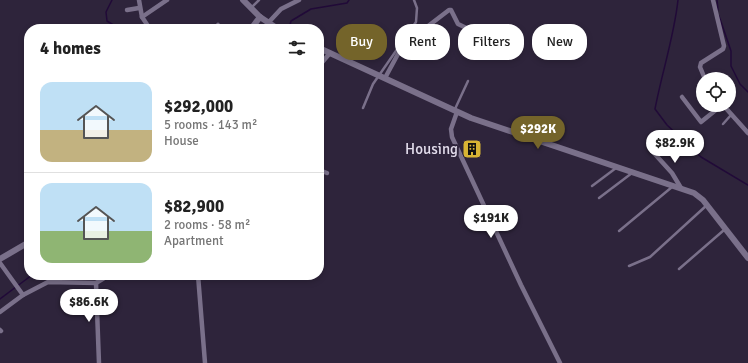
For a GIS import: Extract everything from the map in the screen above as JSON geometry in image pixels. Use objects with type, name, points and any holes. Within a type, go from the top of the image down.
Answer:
[{"type":"street","points":[[139,0],[139,8],[147,24]]},
{"type":"street","points":[[142,17],[167,0]]},
{"type":"street","points":[[243,0],[268,23],[281,9],[299,0]]},
{"type":"street","points":[[702,72],[700,67],[701,63],[723,49],[724,46],[713,0]]},
{"type":"street","points":[[127,10],[139,8]]},
{"type":"street","points":[[382,77],[406,44],[449,10],[451,10],[458,24]]},
{"type":"street","points":[[255,24],[260,17]]},
{"type":"street","points":[[324,50],[455,111],[505,131],[674,185],[698,196],[707,205],[724,230],[748,258]]},
{"type":"street","points":[[324,60],[330,53]]},
{"type":"street","points":[[682,97],[701,122],[714,112]]},
{"type":"street","points":[[455,111],[451,129],[452,137],[521,285],[560,363]]},
{"type":"street","points":[[729,112],[748,133]]},
{"type":"street","points":[[653,152],[672,173],[681,188]]},
{"type":"street","points":[[0,259],[24,245]]},
{"type":"street","points":[[0,263],[22,295]]},
{"type":"street","points":[[0,312],[22,295],[48,282],[96,283],[101,280]]},
{"type":"street","points":[[198,280],[205,363]]},
{"type":"street","points":[[96,283],[99,363]]},
{"type":"lane","points":[[251,8],[259,0]]},
{"type":"lane","points":[[363,108],[368,94],[382,77],[416,22],[417,8],[414,0]]},
{"type":"lane","points":[[455,111],[468,81]]},
{"type":"lane","points":[[723,124],[731,115]]},
{"type":"lane","points":[[592,186],[617,167]]},
{"type":"lane","points":[[599,198],[633,172]]},
{"type":"lane","points":[[619,231],[674,185]]},
{"type":"lane","points":[[630,266],[650,257],[707,205]]},
{"type":"lane","points":[[679,269],[724,230]]},
{"type":"waterway","points":[[112,0],[106,12],[107,21],[112,24]]},
{"type":"waterway","points":[[290,24],[291,21],[311,9],[347,3],[349,0]]},
{"type":"waterway","points":[[678,0],[674,27],[655,109],[667,125],[701,157],[748,185]]},
{"type":"waterway","points":[[717,0],[718,10]]},
{"type":"waterway","points":[[719,16],[731,51],[731,66],[740,84],[748,92]]},
{"type":"waterway","points":[[0,299],[25,280]]},
{"type":"place","name":"Housing","points":[[472,149]]}]
